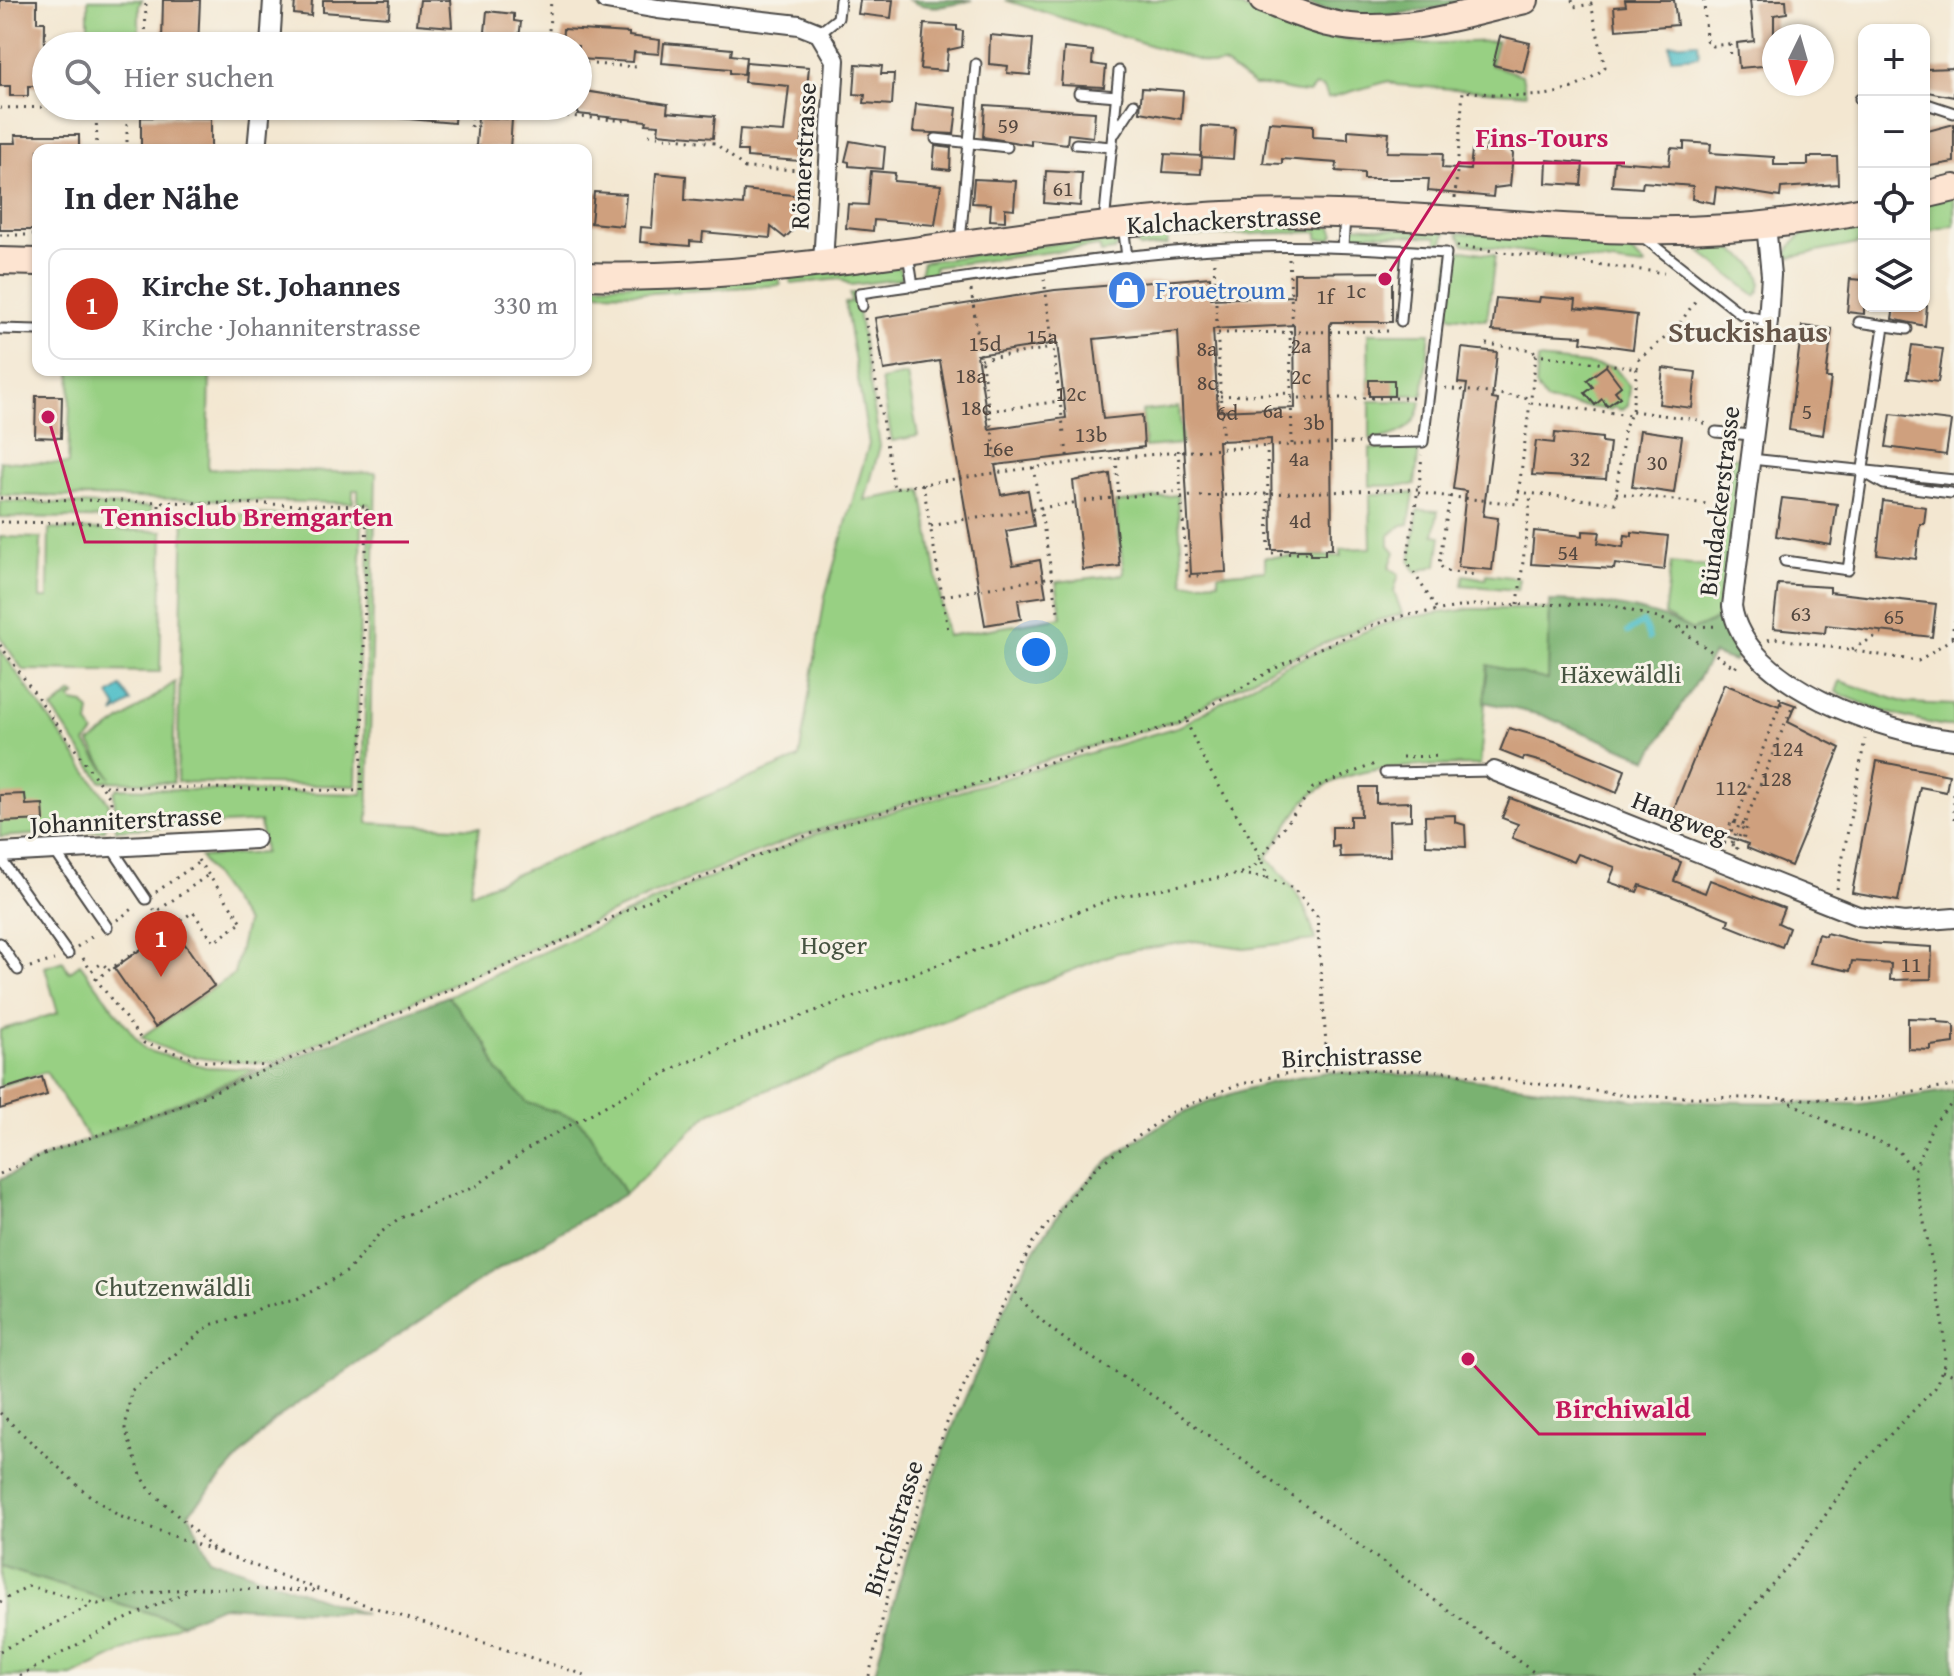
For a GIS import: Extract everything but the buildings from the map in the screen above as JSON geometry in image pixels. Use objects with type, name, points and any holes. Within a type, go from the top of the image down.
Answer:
[{"type":"street","points":[[271,32],[273,0]]},
{"type":"street","points":[[606,0],[799,25],[819,33]]},
{"type":"street","points":[[1263,0],[1329,23],[1365,28],[1409,25],[1525,0]]},
{"type":"street","name":"Römerstrasse","points":[[819,33],[835,60],[823,263]]},
{"type":"street","points":[[258,144],[260,120]]},
{"type":"street","points":[[1930,194],[1954,188]]},
{"type":"street","name":"Kalchackerstrasse","points":[[592,276],[690,276],[823,263],[1207,216],[1345,213],[1449,240],[1766,225],[1858,211]]},
{"type":"street","name":"Bündackerstrasse","points":[[1766,225],[1771,275],[1768,321],[1732,606],[1734,620],[1750,647],[1796,684],[1839,711],[1901,731],[1954,740]]},
{"type":"street","points":[[0,261],[32,262]]},
{"type":"street","name":"Hangweg","points":[[1494,771],[1847,912],[1888,921],[1954,918]]},
{"type":"street","name":"Johanniterstrasse","points":[[0,855],[255,839]]},
{"type":"lane","points":[[819,33],[838,18],[840,0]]},
{"type":"lane","points":[[959,245],[976,64]]},
{"type":"lane","points":[[1119,71],[1112,142],[1114,226],[1127,257]]},
{"type":"lane","points":[[1079,93],[1117,96]]},
{"type":"lane","points":[[1112,142],[1134,104]]},
{"type":"lane","points":[[1930,105],[1954,113]]},
{"type":"lane","points":[[936,139],[1007,147]]},
{"type":"lane","points":[[1076,144],[1112,142]]},
{"type":"lane","points":[[1343,246],[1345,213]]},
{"type":"lane","points":[[1634,230],[1746,317],[1768,321]]},
{"type":"lane","points":[[862,306],[860,293],[1127,257],[1289,247],[1343,246],[1407,251],[1449,240],[1423,442],[1370,443]]},
{"type":"lane","points":[[1401,321],[1407,251]]},
{"type":"lane","points":[[908,252],[913,286]]},
{"type":"lane","points":[[1859,322],[1907,329]]},
{"type":"lane","points":[[1785,561],[1848,570],[1884,326]]},
{"type":"lane","points":[[0,329],[17,333],[32,331]]},
{"type":"lane","points":[[1716,432],[1752,435]]},
{"type":"lane","points":[[1750,458],[1954,480]]},
{"type":"lane","points":[[1862,472],[1884,484],[1951,493]]},
{"type":"lane","name":"Hangweg","points":[[1385,773],[1494,771]]},
{"type":"lane","points":[[111,847],[146,899]]},
{"type":"lane","points":[[54,850],[107,927]]},
{"type":"lane","points":[[0,855],[72,951]]},
{"type":"lane","points":[[0,943],[18,970]]},
{"type":"path","points":[[145,32],[146,0]]},
{"type":"path","points":[[549,32],[551,0]]},
{"type":"path","points":[[1572,0],[1574,7],[1591,4],[1605,67],[1585,85],[1563,92],[1526,97],[1463,91],[1449,240],[1693,276]]},
{"type":"path","points":[[1704,0],[1706,40],[1712,46],[1733,43],[1731,59]]},
{"type":"path","points":[[592,64],[636,67]]},
{"type":"path","points":[[0,108],[32,108]]},
{"type":"path","points":[[592,118],[628,121]]},
{"type":"path","points":[[96,120],[97,144]]},
{"type":"path","points":[[126,120],[127,144]]},
{"type":"path","points":[[471,127],[472,120]]},
{"type":"path","points":[[649,135],[715,143],[745,168],[828,171]]},
{"type":"path","points":[[0,235],[32,235]]},
{"type":"path","points":[[1289,247],[1292,445]]},
{"type":"path","points":[[1213,250],[1223,447]]},
{"type":"path","points":[[1043,268],[1064,433]]},
{"type":"path","points":[[969,278],[998,471]]},
{"type":"path","points":[[1518,492],[1615,503],[1624,430],[1632,413],[1639,359],[1676,329],[1705,286]]},
{"type":"path","points":[[862,306],[894,489],[998,471],[1178,450],[1370,443]]},
{"type":"path","points":[[1218,333],[1436,331]]},
{"type":"path","points":[[1200,496],[1418,491],[1517,504],[1536,355],[1533,350],[1486,344]]},
{"type":"path","points":[[981,359],[1052,348]]},
{"type":"path","points":[[1536,355],[1637,368]]},
{"type":"path","points":[[1430,386],[1699,420],[1716,432]]},
{"type":"path","points":[[1220,396],[1428,398]]},
{"type":"path","points":[[989,411],[1060,401]]},
{"type":"path","points":[[1423,442],[1407,562],[1437,609]]},
{"type":"path","points":[[1267,445],[1269,554],[1308,553]]},
{"type":"path","points":[[1066,446],[1068,462]]},
{"type":"path","points":[[1178,450],[1187,576],[1201,576]]},
{"type":"path","points":[[1116,456],[1119,498]]},
{"type":"path","points":[[1033,467],[1058,611]]},
{"type":"path","points":[[923,484],[948,630]]},
{"type":"path","points":[[1616,493],[1707,504]]},
{"type":"path","points":[[1085,501],[1181,494],[1193,496]]},
{"type":"path","points":[[1518,604],[1531,494]]},
{"type":"path","points":[[1450,496],[1439,564],[1445,571],[1476,575]]},
{"type":"path","points":[[0,498],[367,506],[361,791],[101,786]]},
{"type":"path","points":[[0,522],[159,524],[159,502]]},
{"type":"path","points":[[977,518],[1079,502]]},
{"type":"path","points":[[931,526],[971,518]]},
{"type":"path","points":[[989,588],[1052,577]]},
{"type":"path","points":[[943,596],[983,589]]},
{"type":"path","points":[[0,1174],[51,1151],[169,1111],[669,891],[816,832],[1186,720],[1264,674],[1361,630],[1437,609],[1518,604],[1607,604],[1678,627],[1705,629],[1734,620]]},
{"type":"path","points":[[1750,647],[1774,638],[1918,661],[1953,637],[1954,621]]},
{"type":"path","points":[[1678,627],[1735,668]]},
{"type":"path","points":[[1849,650],[1884,632]]},
{"type":"path","points":[[0,645],[111,799],[111,847]]},
{"type":"path","points":[[1776,715],[1748,789],[1736,819],[1730,834],[1727,833],[1732,820],[1740,823],[1747,826],[1743,839],[1739,837],[1745,823],[1786,721]]},
{"type":"path","points":[[1186,720],[1196,749],[1254,841],[1268,878]]},
{"type":"path","points":[[1847,912],[1851,895],[1836,893],[1863,750]]},
{"type":"path","points":[[1398,758],[1446,756]]},
{"type":"path","points":[[1239,874],[1262,860],[1313,788],[1378,763]]},
{"type":"path","points":[[1954,794],[1954,819]]},
{"type":"path","points":[[1732,843],[1740,823]]},
{"type":"path","points":[[186,843],[242,922],[214,942],[193,912],[96,979],[139,1041],[201,1061],[271,1067]]},
{"type":"path","points":[[219,1554],[150,1490],[127,1442],[125,1429],[131,1391],[210,1325],[264,1306],[296,1300],[348,1271],[379,1234],[398,1219],[476,1186],[532,1146],[676,1067],[777,1025],[1117,897],[1239,874],[1268,878],[1293,888],[1317,916],[1325,1070]]},
{"type":"path","points":[[156,912],[208,875]]},
{"type":"path","points":[[72,951],[91,971],[102,963],[109,970]]},
{"type":"path","name":"Birchistrasse","points":[[869,1676],[888,1595],[948,1420],[1033,1242],[1072,1192],[1124,1143],[1172,1112],[1234,1086],[1283,1074],[1325,1070],[1438,1071],[1634,1096],[1859,1100],[1954,1086]]},
{"type":"path","points":[[1693,1676],[1799,1553],[1859,1467],[1925,1402],[1945,1362],[1939,1284],[1914,1171],[1897,1149],[1832,1124],[1783,1098]]},
{"type":"path","points":[[1914,1171],[1933,1124],[1954,1101]]},
{"type":"path","points":[[1011,1286],[1038,1320],[1056,1334],[1150,1393],[1539,1676]]},
{"type":"path","points":[[1942,1371],[1954,1375]]},
{"type":"path","points":[[0,1413],[113,1513],[323,1591],[588,1676]]},
{"type":"path","points":[[0,1602],[28,1586],[95,1604]]},
{"type":"path","points":[[0,1651],[95,1604],[145,1593],[190,1590],[323,1591]]},
{"type":"path","points":[[20,1676],[115,1624],[190,1590]]},
{"type":"green space","points":[[88,0],[142,0],[139,5],[139,32],[88,32]]},
{"type":"green space","points":[[909,0],[973,0],[932,7]]},
{"type":"green space","points":[[1005,0],[1220,0],[1314,34],[1347,40],[1390,45],[1497,41],[1491,65],[1522,75],[1526,94],[1397,85],[1389,81],[1328,98],[1324,88],[1315,86],[1309,93],[1254,86],[1224,64],[1213,65]]},
{"type":"green space","points":[[1289,0],[1464,0],[1464,4],[1365,19]]},
{"type":"green space","points":[[1954,196],[1954,225],[1930,231],[1930,202]]},
{"type":"green space","points":[[1858,220],[1858,242],[1787,258],[1797,239],[1825,226]]},
{"type":"green space","points":[[1211,225],[1332,227],[1335,234],[1330,239],[1318,239],[1318,232],[1167,237],[1167,245],[1140,248],[1136,244],[1141,232]]},
{"type":"green space","points":[[1355,226],[1446,232],[1442,244],[1437,243],[1437,237],[1370,233],[1369,240],[1354,239],[1350,234]]},
{"type":"green space","points":[[1457,233],[1617,239],[1645,265],[1464,244]]},
{"type":"green space","points":[[1110,236],[1117,245],[1114,251],[1101,253],[1099,246],[934,267],[934,275],[920,274],[923,262]]},
{"type":"green space","points":[[1725,248],[1747,260],[1758,272],[1761,280],[1756,296],[1700,252]]},
{"type":"green space","points":[[1464,250],[1495,255],[1487,320],[1451,316],[1445,307],[1451,254]]},
{"type":"green space","points":[[897,266],[902,273],[900,279],[851,285],[840,279],[791,284],[790,276]]},
{"type":"green space","points":[[779,278],[780,285],[653,293],[592,292],[592,285]]},
{"type":"green space","points":[[850,293],[855,293],[880,446],[865,500],[922,490],[947,636],[1062,617],[1056,582],[1124,574],[1115,503],[1177,495],[1184,583],[1218,581],[1218,574],[1265,570],[1265,557],[1341,556],[1341,549],[1371,548],[1370,494],[1414,493],[1409,524],[1402,525],[1389,535],[1389,545],[1395,552],[1389,568],[1399,574],[1394,591],[1402,614],[1372,622],[1282,662],[1178,720],[796,837],[668,888],[273,1063],[188,1056],[141,1037],[234,974],[246,923],[200,857],[264,853],[260,822],[116,830],[114,792],[118,788],[363,794],[370,504],[358,504],[358,490],[353,490],[353,503],[0,495],[0,461],[68,464],[71,376],[210,376],[208,469],[376,473],[368,823],[479,828],[470,893],[799,758],[825,596],[869,444],[845,303],[851,302]]},
{"type":"green space","points":[[1368,333],[1430,333],[1423,395],[1369,395]]},
{"type":"green space","points":[[1538,359],[1614,367],[1630,387],[1628,405],[1621,410],[1614,407],[1610,410],[1546,401],[1536,386]]},
{"type":"green space","points":[[907,375],[918,436],[892,441],[881,380]]},
{"type":"green space","points":[[1370,401],[1421,401],[1415,419],[1404,430],[1388,437],[1370,439]]},
{"type":"green space","points":[[1179,407],[1182,444],[1145,447],[1142,411]]},
{"type":"green space","points":[[1419,448],[1415,485],[1370,486],[1370,449]]},
{"type":"green space","points":[[1732,457],[1741,458],[1723,617],[1692,630],[1664,615],[1671,563],[1719,568]]},
{"type":"green space","points":[[0,501],[151,507],[151,519],[0,517]]},
{"type":"green space","points":[[1418,510],[1438,511],[1434,535],[1441,536],[1437,565],[1416,572],[1410,562]]},
{"type":"green space","points":[[184,513],[362,517],[356,786],[177,782]]},
{"type":"green space","points":[[49,529],[163,531],[160,672],[23,670],[0,637],[0,537],[41,538],[40,598],[48,598]]},
{"type":"green space","points":[[1487,574],[1519,578],[1517,590],[1462,585],[1464,575],[1486,579]]},
{"type":"green space","name":"Häxewäldli","points":[[1550,601],[1623,607],[1658,615],[1692,630],[1723,617],[1727,638],[1738,655],[1734,661],[1713,654],[1648,759],[1541,715],[1484,702],[1488,665],[1548,680]]},
{"type":"green space","name":"Hoger","points":[[1471,609],[1550,609],[1548,680],[1488,666],[1480,765],[1413,766],[1365,772],[1323,787],[1306,800],[1267,857],[1297,895],[1308,916],[1315,940],[1244,948],[1195,941],[1116,953],[711,1112],[625,1194],[587,1129],[575,1118],[528,1104],[498,1071],[487,1045],[448,996],[671,893],[816,834],[1180,726],[1284,666],[1375,627],[1403,618]]},
{"type":"green space","points":[[0,649],[109,803],[105,830],[0,837]]},
{"type":"green space","points":[[1840,681],[1906,703],[1954,705],[1954,727],[1908,718],[1865,704],[1836,692]]},
{"type":"green space","points":[[175,682],[173,783],[101,781],[52,709],[72,693],[76,695],[70,699],[73,702],[84,704],[90,711],[88,724],[94,733],[86,743],[111,778],[90,743]]},
{"type":"green space","points":[[63,961],[69,972],[80,964],[145,1050],[206,1067],[257,1069],[90,1140],[46,1072],[0,1086],[0,1030],[58,1013],[45,967]]},
{"type":"green space","name":"Chutzenwäldli","points":[[448,996],[487,1045],[498,1071],[528,1103],[575,1118],[587,1129],[625,1194],[485,1277],[273,1421],[189,1513],[209,1558],[364,1614],[221,1606],[182,1623],[1,1567],[0,1180],[45,1157]]},
{"type":"green space","points":[[1328,1072],[1443,1076],[1636,1100],[1860,1104],[1954,1090],[1954,1676],[874,1676],[932,1480],[962,1404],[1013,1290],[1037,1246],[1063,1208],[1093,1176],[1126,1148],[1162,1124],[1241,1091]]},
{"type":"green space","points":[[1,1567],[182,1623],[72,1676],[0,1676]]},
{"type":"water","points":[[1698,42],[1699,56],[1671,58],[1670,44]]},
{"type":"water","points":[[121,687],[131,702],[114,714],[117,708],[109,695]]},
{"type":"waterway","points":[[1628,632],[1643,622],[1649,638]]},
{"type":"place","name":"Fins-Tours","points":[[1385,279]]},
{"type":"place","name":"Frouetroum","points":[[1127,290]]},
{"type":"place","name":"Tennisclub Bremgarten","points":[[48,417]]},
{"type":"place","name":"Kirche St. Johannes","points":[[161,977]]},
{"type":"place","name":"Birchiwald","points":[[1468,1359]]},
{"type":"district","name":"Stuckishaus","points":[[1748,332]]}]
